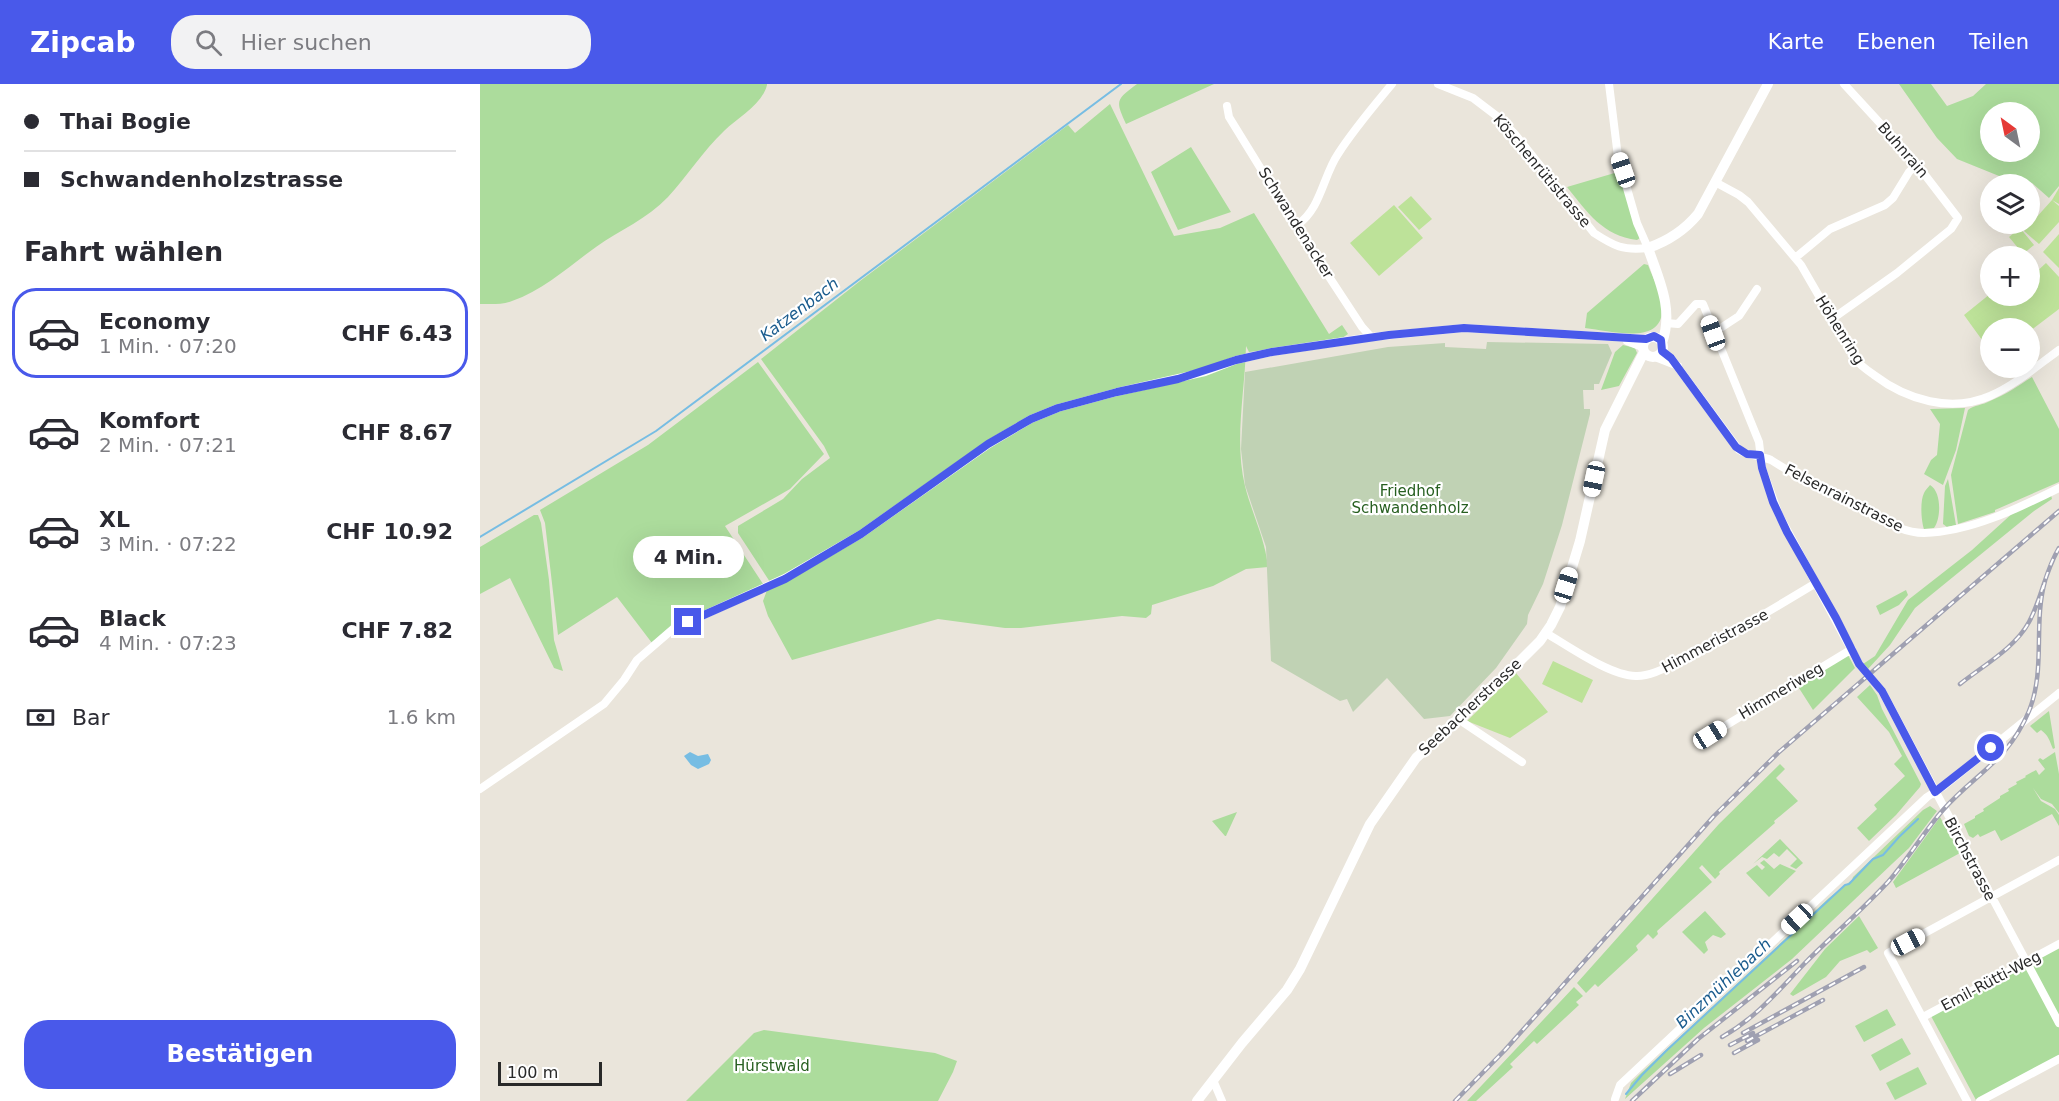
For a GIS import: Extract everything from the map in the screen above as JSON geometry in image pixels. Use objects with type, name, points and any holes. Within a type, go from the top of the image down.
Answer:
[{"type":"street","points":[[1297,225],[1309,216],[1327,178],[1328,171],[1349,136],[1392,84]]},
{"type":"street","name":"Köschenrütistrasse","points":[[1438,84],[1473,98],[1498,117],[1514,133],[1594,233],[1619,248],[1628,250],[1648,248]]},
{"type":"street","points":[[1610,84],[1618,157],[1637,223],[1648,248],[1674,236],[1690,223],[1702,208],[1768,84]]},
{"type":"street","name":"Buhnrain","points":[[1832,319],[1897,273],[1951,229],[1958,218],[1917,164],[1844,84]]},
{"type":"street","name":"Schwandenacker","points":[[1227,106],[1229,117],[1329,279],[1335,284],[1371,338]]},
{"type":"street","points":[[1795,258],[1830,229],[1885,205],[1893,198],[1909,171],[1917,164]]},
{"type":"street","name":"Höhenring","points":[[1715,182],[1748,202],[1801,265],[1861,366],[1892,388],[1915,398],[1934,402],[1969,403],[1989,396],[2016,381],[2059,350]]},
{"type":"street","name":"Seebacherstrasse","points":[[1197,1101],[1287,990],[1300,969],[1370,824],[1416,758],[1505,676],[1546,633],[1560,607],[1580,542],[1605,430],[1630,379],[1666,331],[1665,296],[1648,248]]},
{"type":"street","points":[[1713,333],[1739,316],[1757,289]]},
{"type":"street","points":[[480,789],[604,704],[637,660],[673,629],[785,579],[861,534],[988,444],[1031,419],[1058,408],[1205,372],[1236,360],[1272,352],[1371,338],[1464,328],[1618,338],[1652,348],[1678,366],[1736,447],[1747,454],[1760,455],[1759,442],[1703,304],[1699,302],[1678,324],[1666,323]]},
{"type":"street","name":"Felsenrainstrasse","points":[[1760,455],[1892,525],[1919,532],[1941,531],[1976,522],[2019,507],[2059,488]]},
{"type":"street","name":"Birchstrasse","points":[[1760,455],[1776,509],[1859,664],[1880,689],[2059,1023]]},
{"type":"street","name":"Himmeristrasse","points":[[1546,633],[1581,655],[1618,672],[1636,676],[1657,672],[1713,645],[1816,583]]},
{"type":"street","name":"Himmeriweg","points":[[1710,735],[1852,649]]},
{"type":"street","points":[[1613,1100],[1620,1085],[1927,797],[2059,693]]},
{"type":"street","points":[[1458,719],[1522,762]]},
{"type":"street","points":[[1967,1101],[1888,953],[2059,860]]},
{"type":"street","name":"Emil-Rütti-Weg","points":[[1923,1017],[2059,944]]},
{"type":"street","points":[[1980,1101],[2059,1059]]},
{"type":"street","points":[[1213,1080],[1222,1101]]},
{"type":"green space","points":[[480,84],[767,85],[755,105],[716,139],[668,197],[651,212],[596,247],[535,291],[500,304],[480,304]]},
{"type":"green space","points":[[1137,84],[1214,84],[1126,124],[1119,105],[1121,97]]},
{"type":"green space","points":[[1899,84],[1931,84],[1947,106],[1973,96],[1986,84],[2059,84],[2059,186],[2049,198],[2040,190],[2040,174],[1994,174],[1957,159],[1937,138]]},
{"type":"green space","points":[[1110,104],[1174,236],[1220,228],[1254,213],[1329,334],[1342,325],[1348,334],[1339,340],[1249,352],[1246,346],[1240,452],[1245,486],[1264,546],[1268,567],[1246,569],[1213,586],[1152,605],[1151,614],[1146,618],[1122,616],[1021,628],[938,619],[792,660],[768,616],[763,601],[770,582],[738,533],[738,526],[783,499],[802,479],[830,458],[824,446],[761,359],[860,281],[1068,125],[1075,133]]},
{"type":"green space","points":[[1191,147],[1231,212],[1178,230],[1151,172]]},
{"type":"green space","points":[[1618,172],[1640,238],[1637,240],[1625,238],[1605,228],[1589,214],[1567,187]]},
{"type":"green space","points":[[2059,188],[2059,204],[2052,200]]},
{"type":"green space","points":[[1411,196],[1432,219],[1419,230],[1398,207]]},
{"type":"green space","points":[[2052,200],[2059,206],[2059,222],[2039,244],[2027,234],[2040,234],[2040,213]]},
{"type":"green space","points":[[1394,205],[1423,238],[1379,276],[1350,243]]},
{"type":"green space","points":[[2013,234],[2025,234],[2034,245],[2016,246],[2009,237]]},
{"type":"green space","points":[[2059,234],[2059,268],[2043,252]]},
{"type":"green space","points":[[2046,263],[2059,277],[2059,309],[2040,323],[2040,318],[1980,318],[1980,337],[1964,315],[1980,302],[1980,306],[2040,306],[2040,269]]},
{"type":"green space","points":[[1644,264],[1648,265],[1659,292],[1662,310],[1659,322],[1651,329],[1640,333],[1585,328],[1587,313]]},
{"type":"green space","name":"Friedhof Schwandenholz","points":[[1487,342],[1608,344],[1612,353],[1599,384],[1594,384],[1594,390],[1583,390],[1584,409],[1590,409],[1590,414],[1562,525],[1543,584],[1528,615],[1527,624],[1496,668],[1450,716],[1424,719],[1387,678],[1353,712],[1347,699],[1340,701],[1271,661],[1266,547],[1245,485],[1241,449],[1245,372],[1388,347],[1445,343],[1445,347],[1486,349]]},
{"type":"green space","points":[[1623,345],[1635,348],[1637,353],[1619,386],[1601,390],[1615,352]]},
{"type":"green space","points":[[758,362],[824,454],[790,489],[725,526],[763,584],[652,643],[617,597],[558,635],[545,523],[540,510],[648,445]]},
{"type":"green space","points":[[2033,378],[2059,429],[2059,482],[1995,510],[1995,512],[1958,524],[1951,475],[1968,410],[2001,396]]},
{"type":"green space","points":[[1965,408],[1956,450],[1943,485],[1924,474],[1931,460],[1937,455],[1940,424],[1930,409]]},
{"type":"green space","points":[[1948,479],[1956,525],[1947,527],[1943,524],[1945,486]]},
{"type":"green space","points":[[1930,485],[1937,493],[1939,512],[1934,528],[1924,529],[1922,501],[1924,492]]},
{"type":"green space","points":[[2051,495],[2052,499],[2034,511],[1915,608],[1890,645],[1868,669],[1863,664],[1875,656],[1908,600],[1972,550],[2015,511]]},
{"type":"green space","points":[[534,515],[538,515],[541,523],[554,640],[563,671],[554,668],[510,578],[480,594],[480,547]]},
{"type":"green space","points":[[1906,590],[1908,595],[1899,605],[1880,615],[1876,606]]},
{"type":"green space","points":[[1848,655],[1855,668],[1813,710],[1797,685]]},
{"type":"green space","points":[[1553,661],[1593,680],[1582,703],[1542,684]]},
{"type":"green space","points":[[1516,673],[1548,712],[1510,738],[1467,721]]},
{"type":"green space","points":[[1870,685],[1921,784],[1896,815],[1869,841],[1857,828],[1877,809],[1874,805],[1905,776],[1894,764],[1902,756],[1889,732],[1857,697]]},
{"type":"green space","points":[[2049,711],[2055,748],[2053,749],[2044,732],[2041,730],[2037,733],[2030,726]]},
{"type":"green space","points":[[2055,752],[2059,774],[2059,813],[2052,804],[2041,799],[2033,788],[2041,801],[2055,809],[2059,815],[2059,826],[2052,814],[2001,841],[1995,830],[1980,837],[1978,834],[1973,838],[1969,836],[1964,824],[1984,811],[1983,809],[2009,791],[2008,789],[2025,776],[2036,770],[2039,775],[2045,769],[2038,760],[2040,758],[2043,760]]},
{"type":"green space","points":[[1780,764],[1785,769],[1776,778],[1798,801],[1719,872],[1720,874],[1715,879],[1702,865],[1699,868],[1712,882],[1657,931],[1658,934],[1653,939],[1648,934],[1636,946],[1638,950],[1598,987],[1595,984],[1586,993],[1577,983],[1719,824]]},
{"type":"green space","points":[[1930,806],[1937,811],[1909,848],[1792,959],[1704,1028],[1625,1099],[1631,1083],[1639,1075],[1829,898],[1852,880],[1923,810]]},
{"type":"green space","points":[[1237,812],[1226,836],[1225,836],[1212,821]]},
{"type":"green space","points":[[1940,817],[1960,853],[1896,888],[1893,882]]},
{"type":"green space","points":[[1780,839],[1803,863],[1796,869],[1790,866],[1797,859],[1787,849],[1779,857],[1774,853],[1767,859],[1762,857],[1753,864]]},
{"type":"green space","points":[[1764,860],[1774,869],[1780,864],[1796,871],[1769,897],[1746,873],[1757,865],[1762,870],[1765,867],[1760,863]]},
{"type":"green space","points":[[1705,911],[1726,934],[1721,938],[1713,935],[1705,942],[1708,950],[1704,954],[1682,932]]},
{"type":"green space","points":[[1859,916],[1878,948],[1870,953],[1867,950],[1840,961],[1826,977],[1793,996],[1790,994],[1825,949]]},
{"type":"green space","points":[[2059,947],[2059,1056],[1976,1100],[1931,1016]]},
{"type":"green space","points":[[1574,987],[1583,996],[1576,1002],[1579,1005],[1537,1044],[1534,1041],[1510,1064],[1513,1067],[1476,1101],[1467,1101]]},
{"type":"green space","points":[[1887,1009],[1896,1025],[1864,1042],[1855,1026]]},
{"type":"green space","name":"Hürstwald","points":[[764,1030],[935,1053],[957,1061],[938,1101],[686,1101],[754,1033]]},
{"type":"green space","points":[[1902,1038],[1911,1054],[1880,1071],[1871,1055]]},
{"type":"green space","points":[[1918,1067],[1927,1084],[1895,1100],[1886,1083]]},
{"type":"water","points":[[690,752],[698,756],[708,754],[711,760],[709,764],[698,769],[691,765],[684,756]]},
{"type":"waterway","name":"Katzenbach","points":[[480,537],[656,431],[1121,84]]},
{"type":"waterway","name":"Binzmühlebach","points":[[1626,1094],[1666,1051],[1845,885],[1849,884],[1873,859],[1883,855],[1918,819]]},
{"type":"railway","points":[[1455,1101],[1505,1050],[1714,816],[1779,752],[2059,511]]},
{"type":"railway","points":[[1960,684],[1998,656],[2023,631],[2033,613],[2059,548]]},
{"type":"railway","points":[[1722,1037],[1767,1003],[1878,892],[1943,810],[2001,755],[2021,728],[2029,711],[2037,679],[2040,614],[2045,581]]},
{"type":"railway","points":[[1632,1101],[1698,1039],[1797,961]]},
{"type":"railway","points":[[1743,1033],[1864,967]]},
{"type":"railway","points":[[1747,1041],[1823,1000]]},
{"type":"railway","points":[[1730,1045],[1753,1033]]},
{"type":"railway","points":[[1734,1053],[1758,1040]]},
{"type":"railway","points":[[1670,1074],[1701,1055]]},
{"type":"route","points":[[688,622],[785,579],[861,534],[988,444],[1031,419],[1058,408],[1205,372],[1236,360],[1272,352],[1389,335],[1440,331],[1450,328],[1479,328],[1618,338],[1646,339],[1654,336],[1661,340],[1662,351],[1671,358],[1686,377],[1736,447],[1747,454],[1760,455],[1773,502],[1787,532],[1836,618],[1861,668],[1882,691],[1935,792],[1991,748]]}]
